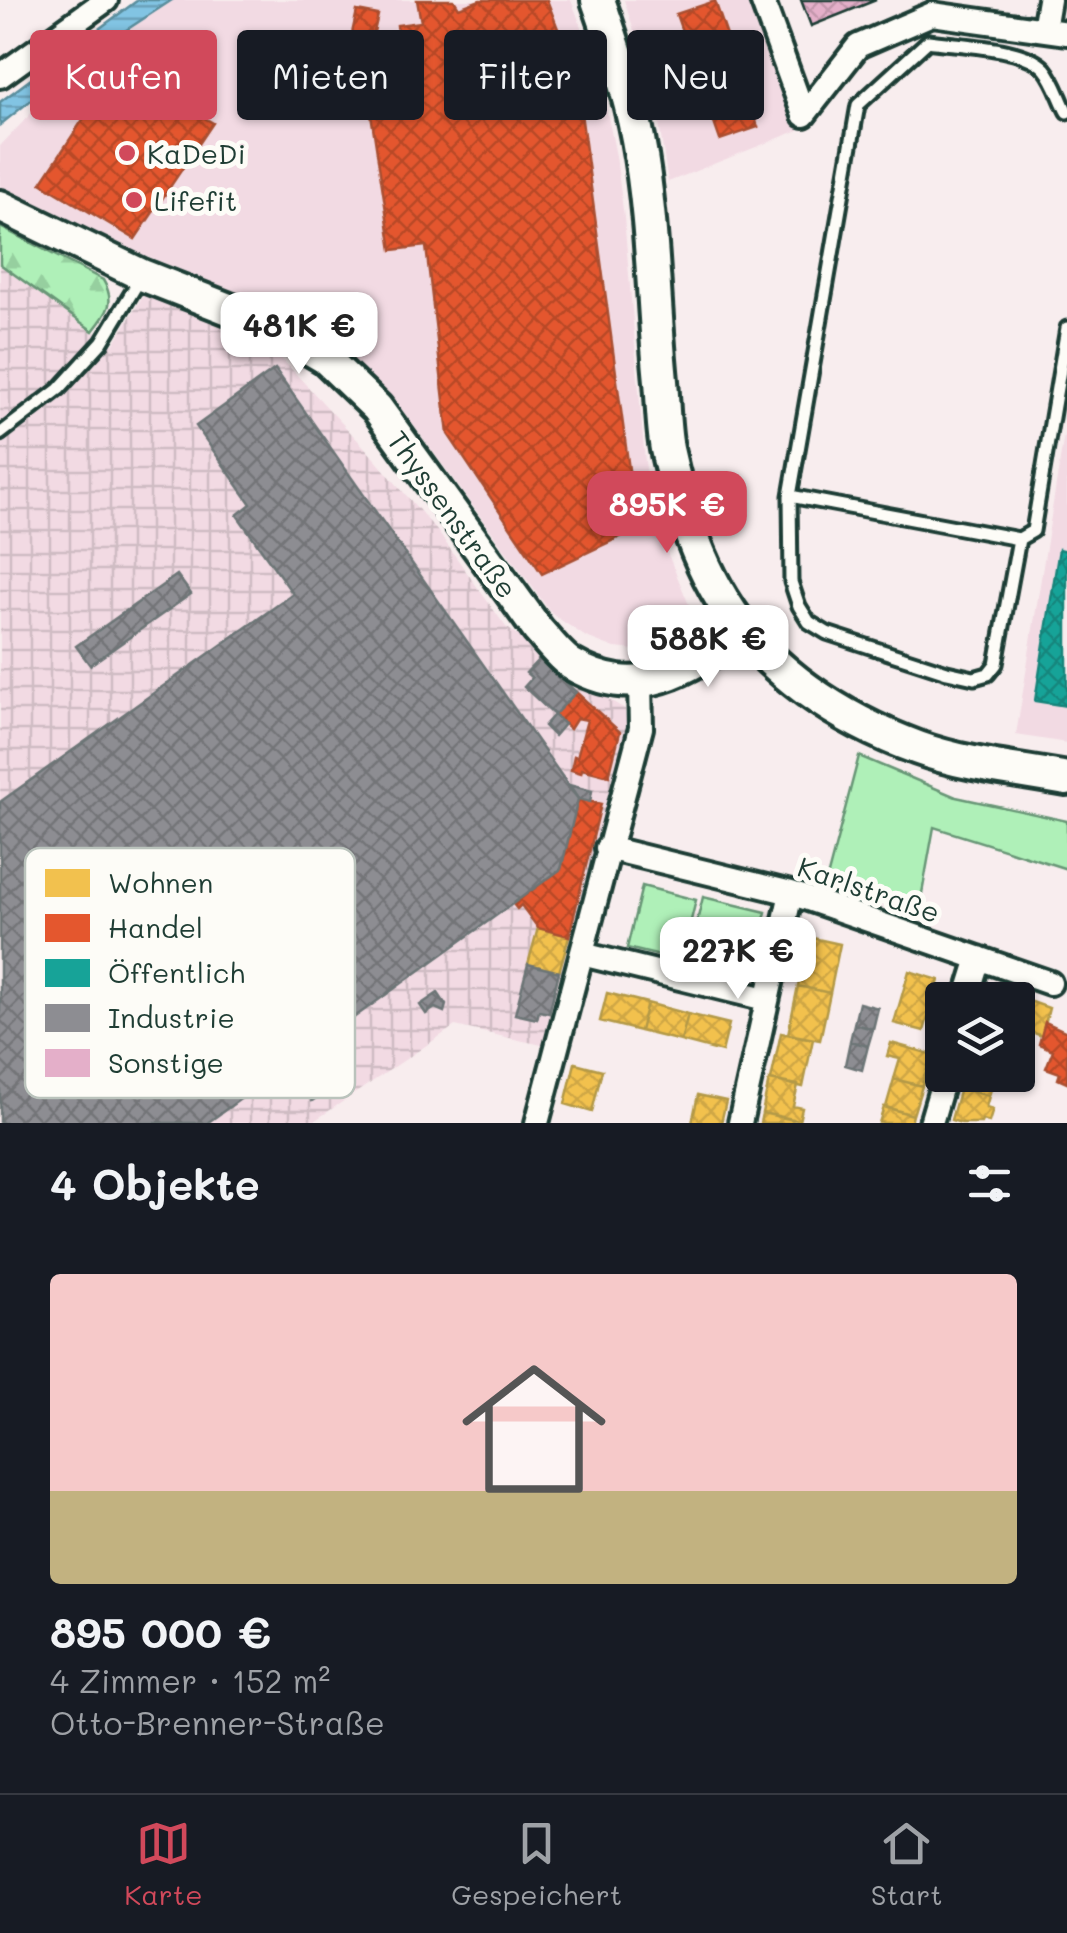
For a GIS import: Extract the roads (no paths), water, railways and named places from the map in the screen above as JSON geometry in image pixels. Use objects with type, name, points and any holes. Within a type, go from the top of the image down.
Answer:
[{"type":"main road","points":[[598,0],[621,66],[638,140],[667,447],[682,505],[722,599],[780,669],[820,699],[870,728],[944,756],[1067,780]]},
{"type":"street","points":[[0,76],[106,0]]},
{"type":"street","points":[[762,0],[800,119],[858,46],[932,14],[1056,31],[1049,0]]},
{"type":"street","name":"Thyssenstraße","points":[[0,206],[142,275],[267,324],[325,358],[376,408],[538,630],[569,663],[603,678],[640,683]]},
{"type":"street","points":[[537,1123],[641,728],[640,683],[678,672],[744,630]]},
{"type":"street","name":"Karlstraße","points":[[608,848],[790,893],[1050,983]]},
{"type":"street","points":[[740,1123],[790,893]]},
{"type":"street","points":[[582,954],[766,999]]},
{"type":"street","points":[[971,982],[978,958]]},
{"type":"street","points":[[931,1123],[940,1092]]},
{"type":"lane","points":[[1019,539],[996,664],[988,674],[974,678],[827,633],[809,622],[792,582],[790,496],[858,104],[928,41],[1032,58],[1047,72],[1067,112]]},
{"type":"lane","points":[[0,434],[59,389],[102,342],[142,275]]},
{"type":"lane","points":[[790,496],[1019,539],[1033,530],[1067,328]]},
{"type":"water","points":[[138,0],[172,0],[126,30],[97,30]]},
{"type":"water","points":[[30,80],[30,101],[0,125],[0,102]]},
{"type":"place","name":"KaDeDi","points":[[127,153]]},
{"type":"place","name":"Lifefit","points":[[134,200]]}]
